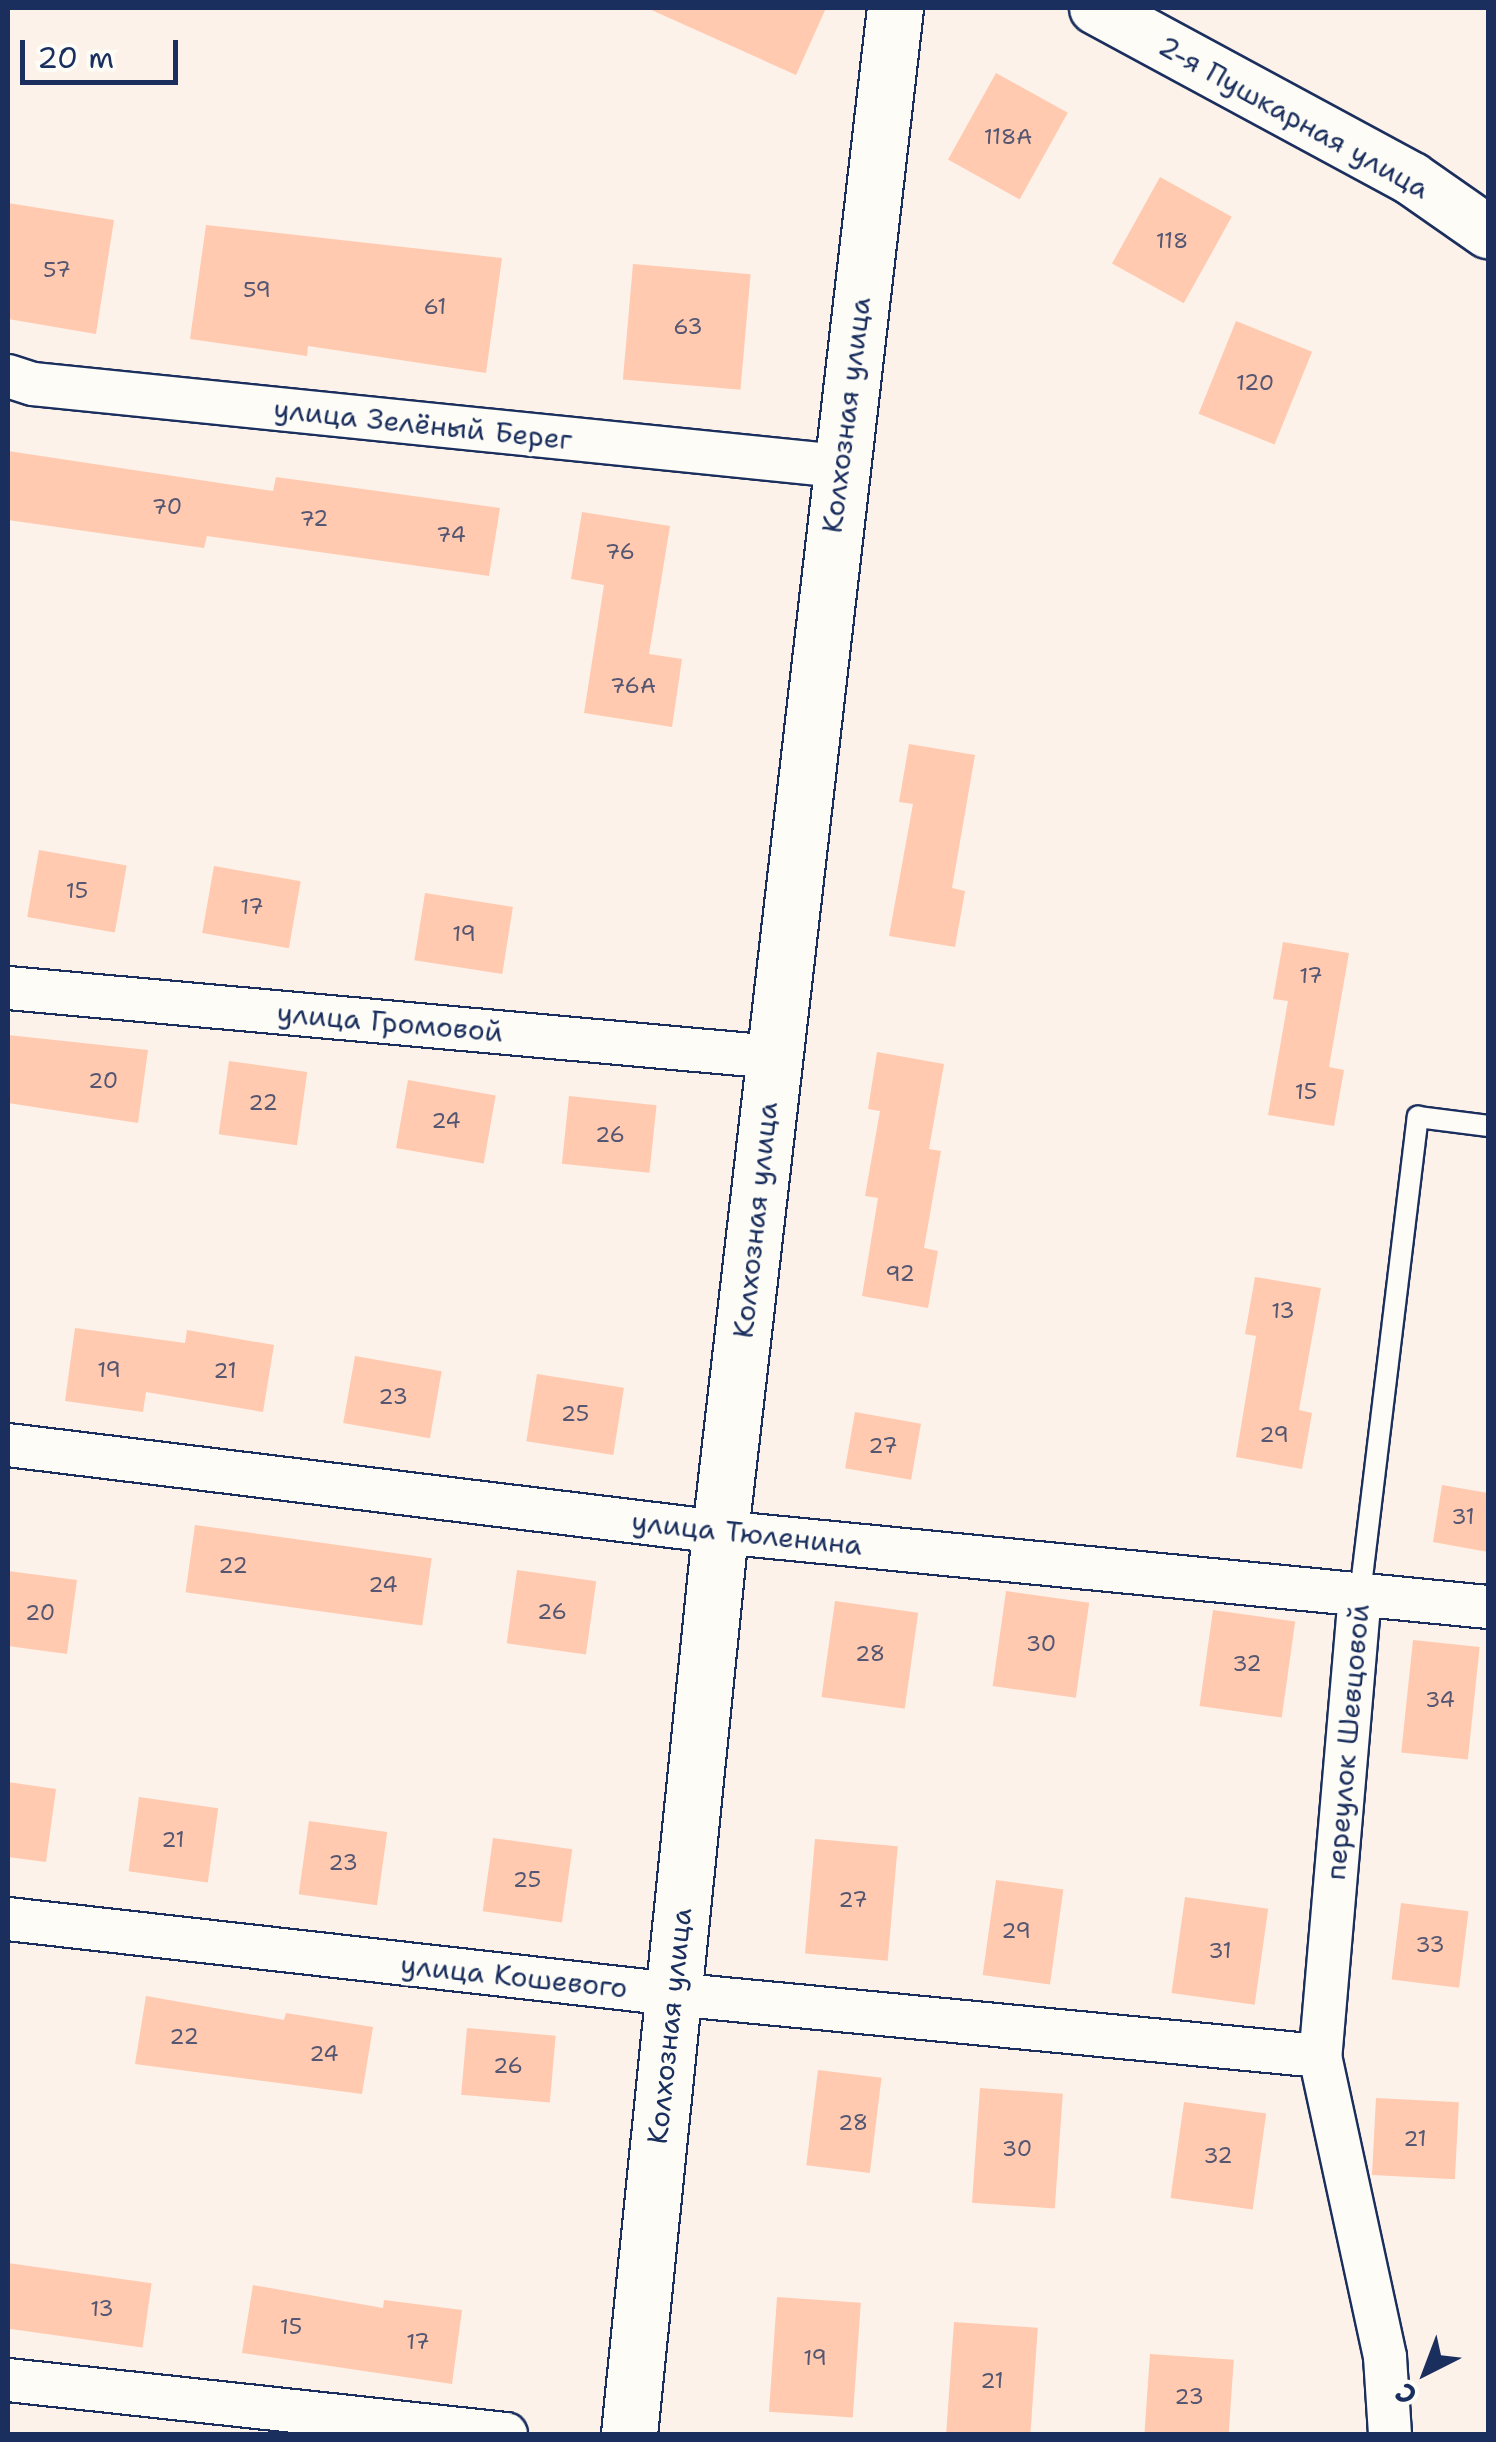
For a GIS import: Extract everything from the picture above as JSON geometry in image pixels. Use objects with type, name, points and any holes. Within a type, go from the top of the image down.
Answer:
[{"type":"main road","name":"Колхозная улица","points":[[630,2434],[720,1532],[894,8]]},
{"type":"street","name":"2-я Пушкарная улица","points":[[1096,8],[1412,179],[1488,232]]},
{"type":"street","name":"улица Зелёный Берег","points":[[8,376],[32,384],[839,466]]},
{"type":"street","name":"улица Громовой","points":[[8,988],[773,1057]]},
{"type":"street","name":"улица Тюленина","points":[[8,1444],[720,1532],[1488,1607]]},
{"type":"street","name":"переулок Шевцовой","points":[[1360,1594],[1320,2056],[1384,2356],[1390,2434]]},
{"type":"street","name":"улица Кошевого","points":[[8,1919],[672,1994],[1320,2056]]},
{"type":"street","points":[[8,2380],[506,2434]]},
{"type":"lane","name":"переулок Шевцовой","points":[[1360,1594],[1418,1117],[1488,1126]]},
{"type":"building","points":[[647,8],[826,8],[796,75]]},
{"type":"building","points":[[996,73],[1068,113],[1020,199],[948,160]]},
{"type":"building","points":[[1160,177],[1232,217],[1184,303],[1112,264]]},
{"type":"building","points":[[8,203],[114,220],[96,334],[8,319]]},
{"type":"building","points":[[206,225],[502,258],[486,373],[308,346],[307,356],[190,339]]},
{"type":"building","points":[[633,264],[751,274],[740,390],[623,380]]},
{"type":"building","points":[[1236,321],[1312,352],[1275,444],[1199,414]]},
{"type":"building","points":[[8,451],[273,491],[276,477],[500,508],[489,576],[207,536],[204,548],[8,520]]},
{"type":"building","points":[[582,512],[670,526],[649,654],[682,659],[672,727],[584,713],[604,585],[571,579]]},
{"type":"building","points":[[909,744],[975,755],[952,888],[965,891],[955,947],[889,936],[913,804],[899,802]]},
{"type":"building","points":[[39,850],[127,865],[115,932],[27,917]]},
{"type":"building","points":[[214,866],[301,881],[289,948],[202,933]]},
{"type":"building","points":[[425,893],[513,907],[502,974],[414,960]]},
{"type":"building","points":[[1283,942],[1349,953],[1329,1067],[1344,1070],[1334,1126],[1268,1115],[1288,1001],[1273,999]]},
{"type":"building","points":[[8,1035],[148,1050],[138,1123],[8,1103]]},
{"type":"building","points":[[877,1052],[944,1064],[929,1149],[941,1151],[924,1248],[938,1251],[928,1308],[862,1296],[878,1198],[865,1196],[880,1111],[868,1109]]},
{"type":"building","points":[[229,1061],[307,1072],[297,1145],[219,1134]]},
{"type":"building","points":[[408,1080],[496,1095],[484,1163],[396,1148]]},
{"type":"building","points":[[569,1096],[657,1105],[649,1173],[562,1164]]},
{"type":"building","points":[[1255,1277],[1321,1288],[1299,1410],[1312,1413],[1302,1469],[1236,1457],[1256,1336],[1245,1334]]},
{"type":"building","points":[[75,1328],[185,1343],[187,1330],[274,1345],[263,1412],[146,1392],[143,1412],[65,1401]]},
{"type":"building","points":[[355,1356],[442,1371],[430,1438],[343,1423]]},
{"type":"building","points":[[537,1374],[624,1388],[613,1455],[526,1441]]},
{"type":"building","points":[[855,1412],[921,1424],[911,1480],[845,1468]]},
{"type":"building","points":[[1442,1485],[1488,1493],[1488,1552],[1433,1542]]},
{"type":"building","points":[[195,1525],[432,1558],[422,1626],[186,1592]]},
{"type":"building","points":[[517,1570],[596,1581],[586,1654],[507,1643]]},
{"type":"building","points":[[8,1571],[77,1580],[67,1654],[8,1646]]},
{"type":"building","points":[[1006,1591],[1089,1603],[1076,1698],[993,1686]]},
{"type":"building","points":[[835,1601],[918,1613],[905,1709],[822,1697]]},
{"type":"building","points":[[1213,1610],[1295,1622],[1282,1718],[1200,1706]]},
{"type":"building","points":[[1413,1640],[1480,1647],[1468,1759],[1401,1752]]},
{"type":"building","points":[[8,1782],[56,1789],[46,1862],[8,1857]]},
{"type":"building","points":[[139,1797],[218,1808],[208,1882],[129,1871]]},
{"type":"building","points":[[309,1821],[387,1832],[377,1905],[299,1894]]},
{"type":"building","points":[[493,1838],[572,1849],[562,1922],[483,1911]]},
{"type":"building","points":[[815,1839],[898,1846],[888,1961],[805,1954]]},
{"type":"building","points":[[996,1880],[1063,1889],[1050,1985],[983,1975]]},
{"type":"building","points":[[1185,1897],[1268,1909],[1255,2005],[1172,1993]]},
{"type":"building","points":[[1401,1903],[1468,1911],[1459,1988],[1392,1979]]},
{"type":"building","points":[[146,1996],[284,2020],[286,2013],[373,2027],[362,2094],[135,2064]]},
{"type":"building","points":[[467,2028],[556,2036],[550,2103],[461,2095]]},
{"type":"building","points":[[818,2070],[882,2078],[870,2173],[806,2165]]},
{"type":"building","points":[[980,2088],[1063,2094],[1055,2209],[972,2203]]},
{"type":"building","points":[[1376,2098],[1459,2102],[1455,2179],[1372,2175]]},
{"type":"building","points":[[1184,2102],[1266,2114],[1253,2210],[1171,2198]]},
{"type":"building","points":[[8,2263],[152,2283],[143,2348],[8,2329]]},
{"type":"building","points":[[253,2285],[383,2308],[384,2300],[462,2310],[452,2384],[242,2353]]},
{"type":"building","points":[[777,2297],[861,2303],[853,2418],[769,2412]]},
{"type":"building","points":[[954,2322],[1038,2328],[1030,2434],[946,2434]]},
{"type":"building","points":[[1150,2354],[1234,2360],[1229,2434],[1144,2434]]}]
